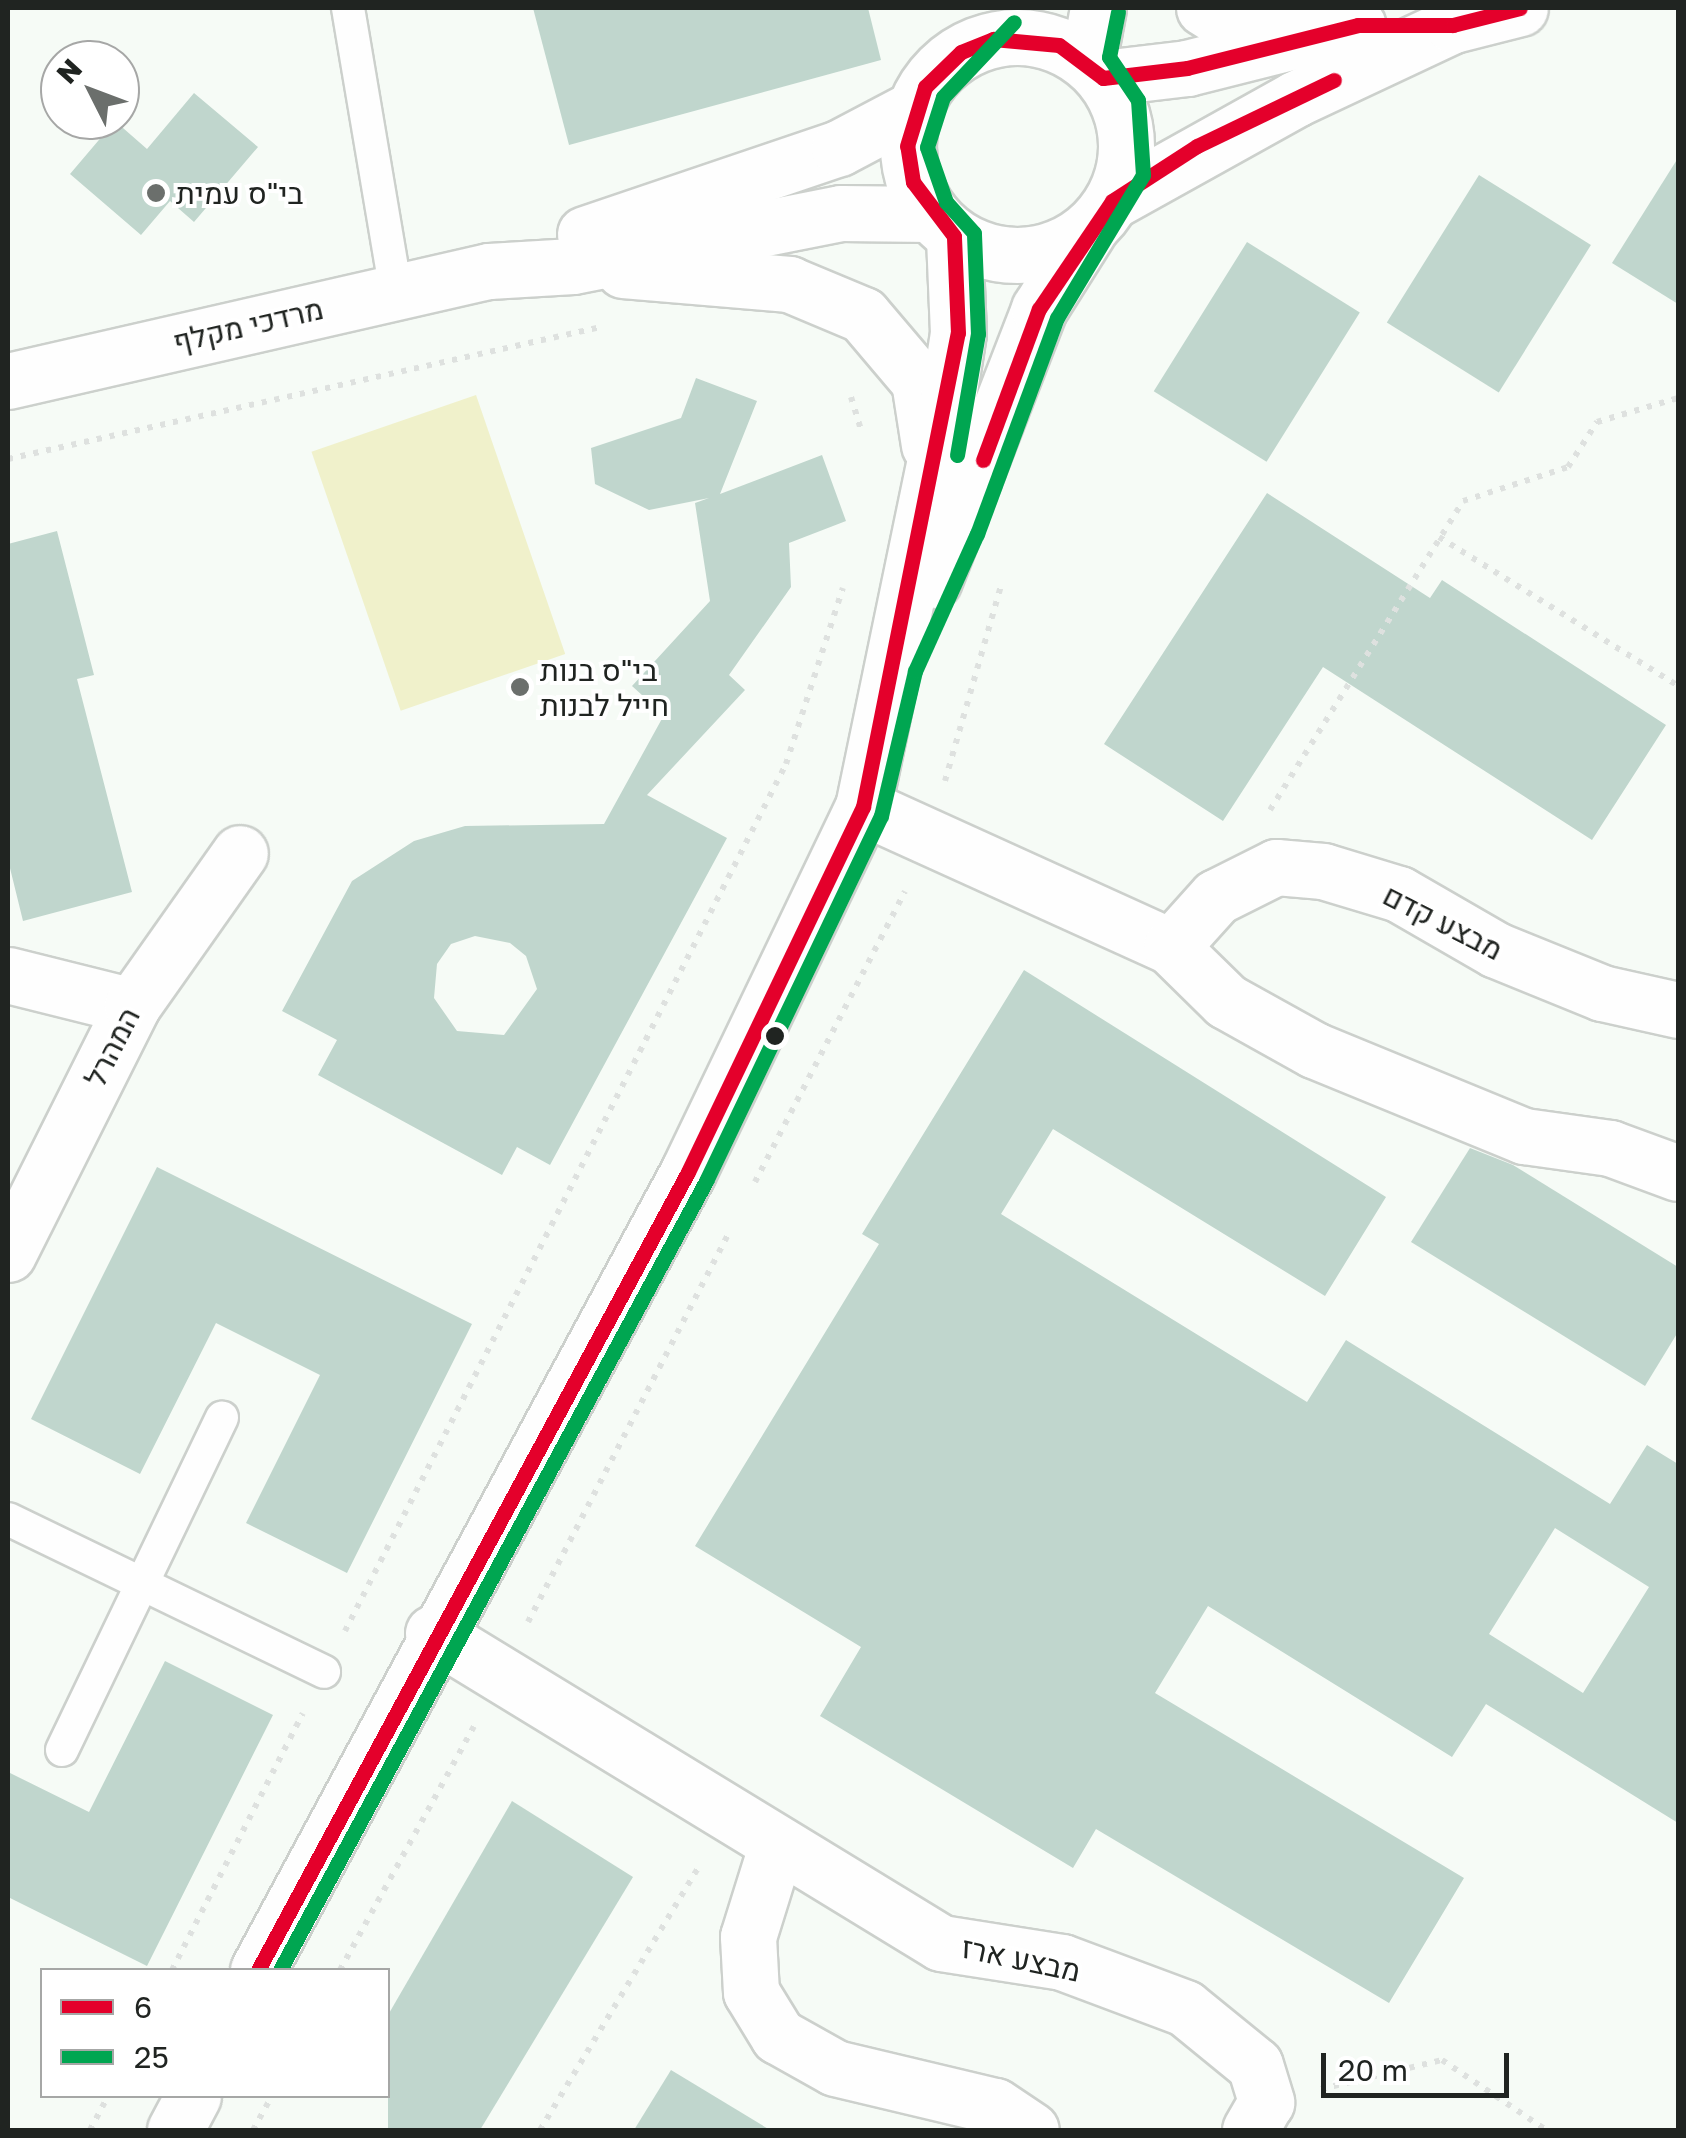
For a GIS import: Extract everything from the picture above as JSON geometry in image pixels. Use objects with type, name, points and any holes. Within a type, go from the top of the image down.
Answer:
[{"type":"street","points":[[999,8],[914,109],[912,182],[942,225],[989,253],[1024,256],[1100,215],[1197,146],[1453,25],[1520,8]]},
{"type":"street","points":[[896,666],[958,527],[1039,308],[1100,215],[1127,138],[1095,70],[1098,8]]},
{"type":"street","points":[[1204,8],[1241,31],[1453,25]]},
{"type":"street","points":[[961,52],[1026,37],[1095,70],[1187,68],[1358,25]]},
{"type":"street","name":"מרדכי מקלף","points":[[490,272],[838,148],[914,109]]},
{"type":"street","name":"מרדכי מקלף","points":[[8,382],[396,291],[490,272],[573,266],[842,212],[942,225]]},
{"type":"street","points":[[905,581],[958,333],[942,225]]},
{"type":"street","points":[[259,1968],[434,1633],[688,1172],[863,807],[896,666],[905,581],[929,443],[919,381],[863,315],[788,284],[573,266]]},
{"type":"street","points":[[863,807],[1172,947],[1226,1002],[1314,1050],[1524,1136],[1610,1148],[1678,1174]]},
{"type":"street","name":"המהרל","points":[[8,1254],[132,1006],[240,853]]},
{"type":"street","name":"מבצע קדם","points":[[1172,947],[1216,897],[1276,866],[1324,871],[1399,894],[1496,950],[1602,993],[1678,1010]]},
{"type":"street","points":[[8,975],[132,1006]]},
{"type":"street","name":"מבצע ארז","points":[[434,1633],[776,1846],[941,1943],[1062,1962],[1184,2008],[1255,2065],[1258,2116]]},
{"type":"street","points":[[776,1846],[748,1937],[750,1992],[778,2036],[836,2068],[995,2106],[1031,2130]]},
{"type":"street","points":[[175,2130],[192,2098]]},
{"type":"lane","points":[[348,8],[396,291]]},
{"type":"lane","points":[[62,1750],[222,1418]]},
{"type":"lane","points":[[8,1520],[324,1672]]},
{"type":"path","points":[[8,459],[616,324]]},
{"type":"path","points":[[846,379],[866,448]]},
{"type":"path","points":[[1267,815],[1463,500],[1568,467],[1596,422],[1678,398]]},
{"type":"path","points":[[1440,537],[1678,686]]},
{"type":"path","points":[[173,1968],[786,764],[846,576]]},
{"type":"path","points":[[540,2130],[729,1817]]},
{"type":"path","points":[[1258,2116],[1442,2060],[1546,2130]]},
{"type":"path","points":[[90,2130],[107,2098]]},
{"type":"path","points":[[252,2130],[271,2098]]},
{"type":"green space","points":[[476,395],[565,654],[401,711],[311,452]]},
{"type":"building","points":[[533,8],[868,8],[881,60],[569,145]]},
{"type":"building","points":[[194,93],[258,147],[194,222],[170,201],[141,235],[70,174],[99,140],[137,140],[147,149]]},
{"type":"building","points":[[1678,158],[1678,304],[1612,263]]},
{"type":"building","points":[[1479,175],[1591,245],[1499,393],[1387,323]]},
{"type":"building","points":[[1247,242],[1360,312],[1267,462],[1154,391]]},
{"type":"building","points":[[696,378],[757,401],[720,494],[822,455],[846,521],[789,543],[791,587],[729,675],[745,690],[647,795],[727,838],[550,1165],[517,1147],[502,1175],[318,1075],[337,1040],[282,1011],[352,881],[414,841],[465,826],[604,824],[664,715],[632,686],[710,601],[695,503],[709,498],[649,510],[595,484],[591,448],[681,418]],"holes":[[[475,936],[510,943],[526,956],[537,989],[504,1035],[457,1031],[434,998],[437,964],[451,944]]]},
{"type":"building","points":[[1267,493],[1430,598],[1442,580],[1666,725],[1592,840],[1323,667],[1223,821],[1104,744]]},
{"type":"building","points":[[57,531],[94,675],[77,679],[132,892],[23,921],[8,860],[8,544]]},
{"type":"building","points":[[1024,970],[1386,1197],[1325,1296],[1053,1129],[1001,1214],[1307,1402],[1346,1340],[1610,1504],[1647,1445],[1678,1464],[1678,1823],[1486,1704],[1452,1757],[1208,1606],[1155,1693],[1464,1878],[1389,2003],[1096,1829],[1073,1868],[820,1716],[861,1647],[695,1546],[879,1244],[862,1234]],"holes":[[[1555,1528],[1649,1587],[1583,1693],[1489,1634]]]},
{"type":"building","points":[[1470,1148],[1513,1165],[1678,1267],[1678,1332],[1645,1386],[1411,1242]]},
{"type":"building","points":[[157,1167],[472,1324],[347,1573],[246,1523],[320,1375],[216,1323],[140,1474],[31,1419]]},
{"type":"building","points":[[165,1661],[273,1715],[147,1966],[8,1897],[8,1772],[89,1812]]},
{"type":"building","points":[[512,1801],[633,1877],[480,2130],[388,2130],[390,2012]]},
{"type":"building","points":[[671,2070],[770,2130],[634,2130]]},
{"type":"transit line","name":"6","points":[[259,1968],[688,1172],[863,807],[958,333],[954,236],[913,182],[907,146],[925,87],[961,52],[993,39],[1059,45],[1103,78],[1187,68],[1358,25],[1453,25],[1520,8]]},
{"type":"transit line","name":"25","points":[[281,1968],[706,1181],[881,816],[915,671],[977,534],[1057,318],[1143,175],[1138,100],[1109,57],[1118,12]]},
{"type":"transit line","name":"25","points":[[957,455],[978,334],[974,233],[946,202],[927,147],[943,97],[1014,22]]},
{"type":"transit line","name":"6","points":[[983,460],[1039,309],[1112,201],[1197,146],[1334,80]]},
{"type":"place","name":"בי\"ס עמית","points":[[156,193]]},
{"type":"place","name":"בי\"ס בנות חייל לבנות","points":[[520,687]]}]
